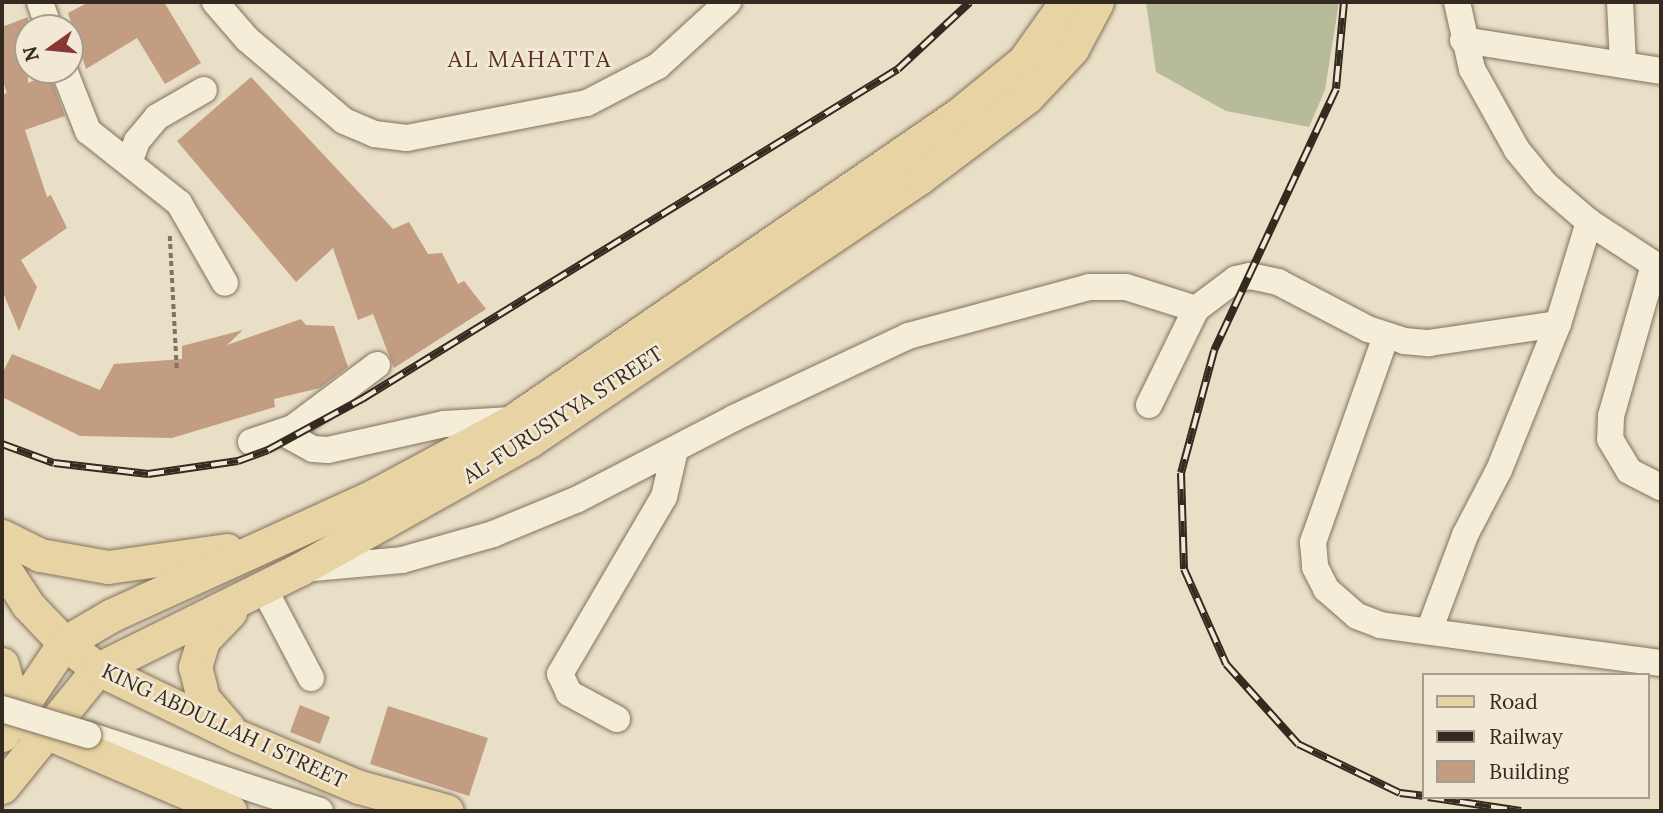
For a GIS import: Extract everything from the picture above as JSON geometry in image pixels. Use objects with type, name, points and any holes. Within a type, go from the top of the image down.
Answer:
[{"type":"main road","name":"AL-FURUSIYYA STREET","points":[[6,720],[64,643],[112,615],[375,495],[514,419],[958,116],[1024,61],[1066,2]]},
{"type":"main road","name":"AL-FURUSIYYA STREET","points":[[2,787],[99,669],[300,569],[529,441],[919,178],[1027,97],[1072,49],[1097,2]]},
{"type":"main road","points":[[2,536],[40,555],[108,567],[274,542]]},
{"type":"main road","name":"KING ABDULLAH I STREET","points":[[2,565],[29,605],[64,643],[99,669],[237,736],[359,787],[447,811]]},
{"type":"main road","points":[[237,736],[203,698],[197,682],[197,653],[220,619],[262,587]]},
{"type":"main road","points":[[2,664],[6,720],[230,811]]},
{"type":"street","points":[[215,2],[247,39],[344,121],[374,134],[407,138],[549,113],[599,98],[658,66],[728,2]]},
{"type":"street","points":[[1457,2],[1463,40],[1483,96],[1505,134],[1545,184],[1589,222],[1658,267],[1611,416],[1611,439],[1629,471],[1661,487]]},
{"type":"street","points":[[1620,2],[1623,64]]},
{"type":"street","points":[[1463,40],[1661,71]]},
{"type":"street","points":[[70,84],[88,131],[106,148],[130,160],[179,203],[225,283]]},
{"type":"street","points":[[130,160],[137,141],[157,117],[204,90]]},
{"type":"street","points":[[1429,631],[1465,535],[1499,470],[1558,324],[1589,222]]},
{"type":"street","points":[[1149,405],[1196,309],[1236,279],[1264,276],[1386,336],[1429,342],[1558,324]]},
{"type":"street","points":[[300,569],[402,560],[493,534],[578,499],[887,344],[1077,289],[1126,287],[1196,309]]},
{"type":"street","points":[[1386,336],[1313,542],[1315,567],[1326,589],[1357,616],[1380,625],[1661,663]]},
{"type":"street","points":[[251,442],[282,432],[377,365]]},
{"type":"street","points":[[282,432],[313,449],[328,450],[444,424],[514,419]]},
{"type":"street","points":[[617,719],[569,693],[560,674],[664,497],[675,450]]},
{"type":"street","points":[[262,587],[311,678]]},
{"type":"street","points":[[6,720],[86,740],[320,811]]},
{"type":"street","points":[[86,740],[283,811]]},
{"type":"path","points":[[170,234],[177,371]]},
{"type":"green space","points":[[1146,2],[1339,2],[1325,90],[1309,127],[1226,111],[1156,72]]},
{"type":"building","points":[[89,2],[164,2],[201,63],[165,84],[137,38],[86,69],[84,14],[68,13]]},
{"type":"building","points":[[14,22],[14,84],[53,84],[65,116],[25,130],[47,197],[51,195],[67,228],[21,260],[37,287],[19,331],[2,290],[2,95],[7,93],[2,79],[2,27]]},
{"type":"building","points":[[251,77],[393,229],[409,222],[428,254],[442,253],[458,284],[464,281],[486,309],[394,368],[373,314],[358,320],[333,248],[296,282],[177,141]]},
{"type":"building","points":[[301,319],[306,325],[334,326],[348,367],[320,388],[274,399],[275,407],[172,438],[80,436],[2,397],[2,374],[12,354],[100,390],[114,364],[182,359],[182,346],[243,330],[227,345]]},
{"type":"building","points":[[300,705],[330,717],[320,744],[290,732]]},
{"type":"building","points":[[388,706],[488,738],[469,796],[370,764]]},
{"type":"railway","points":[[2,444],[54,463],[148,474],[238,461],[268,450],[362,399],[898,69],[970,2]]},
{"type":"railway","points":[[1344,2],[1336,89],[1214,351],[1181,473],[1184,569],[1226,664],[1298,744],[1400,793],[1422,796]]},
{"type":"railway","points":[[1441,799],[1521,811]]},
{"type":"district","name":"AL MAHATTA","points":[[530,59]]}]
